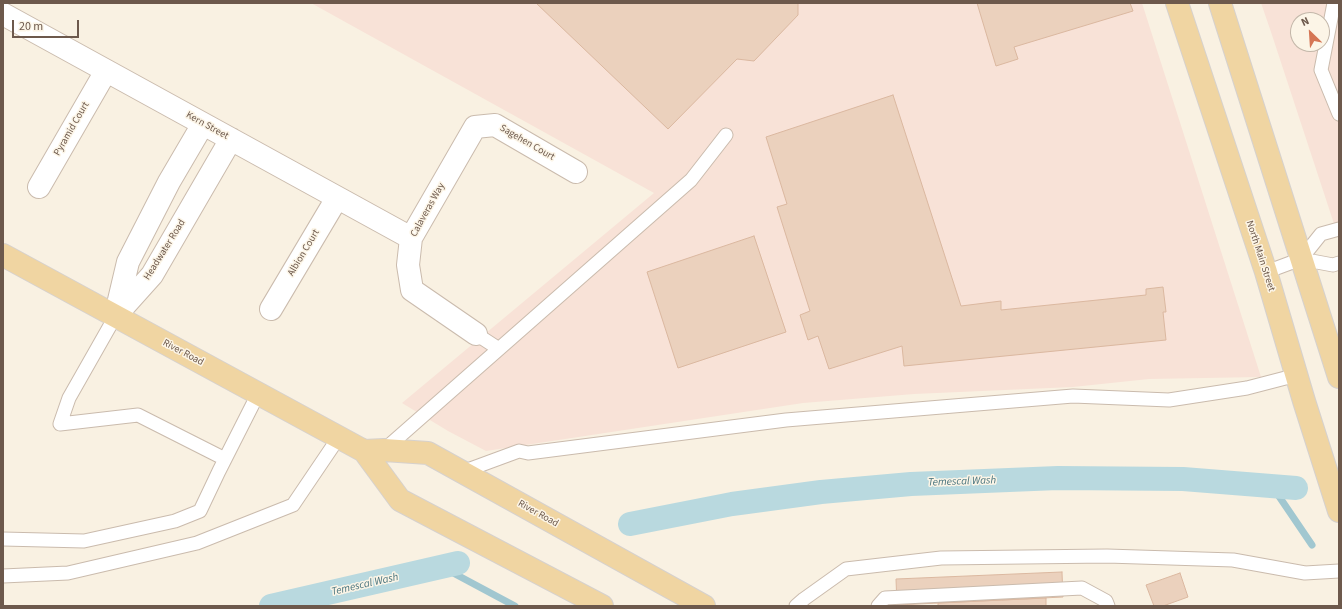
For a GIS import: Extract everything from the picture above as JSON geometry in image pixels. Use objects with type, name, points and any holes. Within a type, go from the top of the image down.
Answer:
[{"type":"main road","name":"North Main Street","points":[[1177,3],[1266,272],[1304,401],[1339,511]]},
{"type":"main road","points":[[1220,3],[1339,377]]},
{"type":"main road","name":"River Road","points":[[3,255],[339,437],[374,450],[428,453],[704,606]]},
{"type":"main road","name":"River Road","points":[[374,450],[400,500],[595,605]]},
{"type":"street","name":"Kern Street","points":[[3,14],[411,238]]},
{"type":"street","name":"Pyramid Court","points":[[39,187],[106,71]]},
{"type":"street","points":[[115,317],[128,262],[169,182],[203,124]]},
{"type":"street","name":"Sagehen Court","points":[[475,128],[495,125],[576,172]]},
{"type":"street","name":"Calaveras Way","points":[[475,128],[411,238],[408,265],[412,290],[476,334]]},
{"type":"street","name":"Headwater Road","points":[[115,317],[152,275],[231,139]]},
{"type":"street","name":"Albion Court","points":[[270,309],[337,198]]},
{"type":"lane","points":[[1334,3],[1321,70],[1339,114]]},
{"type":"lane","points":[[374,450],[499,349],[691,180],[726,135]]},
{"type":"lane","points":[[1266,272],[1301,259],[1321,234],[1339,229]]},
{"type":"lane","points":[[1301,259],[1332,265],[1339,263]]},
{"type":"lane","points":[[115,317],[69,398],[60,424],[138,416],[225,459]]},
{"type":"lane","name":"Calaveras Way","points":[[476,334],[499,349]]},
{"type":"lane","points":[[466,475],[519,451],[528,453],[786,420],[1065,396],[1169,400],[1247,388],[1297,375]]},
{"type":"lane","points":[[3,539],[84,541],[175,521],[200,511],[258,394]]},
{"type":"lane","points":[[3,576],[68,573],[197,542],[293,505],[339,437]]},
{"type":"lane","points":[[796,606],[846,569],[941,558],[1147,557],[1233,560],[1305,573],[1339,571]]},
{"type":"lane","points":[[878,606],[885,598],[1082,588],[1106,601],[1108,606]]},
{"type":"shaded area","points":[[311,3],[1142,3],[1261,377],[1149,379],[1073,387],[914,394],[803,403],[486,451],[448,431],[402,403],[654,193]]},
{"type":"shaded area","points":[[1261,3],[1339,3],[1339,239],[1271,32]]},
{"type":"building","points":[[536,3],[798,3],[798,15],[754,61],[737,59],[668,129]]},
{"type":"building","points":[[977,3],[1130,3],[1133,11],[1014,47],[1018,59],[996,66]]},
{"type":"building","points":[[893,95],[961,306],[1001,301],[1001,310],[1146,295],[1146,289],[1163,287],[1166,312],[1163,312],[1166,340],[904,366],[902,346],[829,369],[818,336],[808,340],[800,315],[810,311],[777,207],[787,204],[766,137]]},
{"type":"building","points":[[754,236],[786,332],[678,368],[647,272]]},
{"type":"building","points":[[1062,572],[1063,597],[897,605],[896,579]]},
{"type":"building","points":[[1180,573],[1188,597],[1163,606],[1154,606],[1146,585]]},
{"type":"building","points":[[1046,598],[1046,606],[938,606],[938,603]]},
{"type":"waterway","name":"Temescal Wash","points":[[630,524],[732,504],[821,492],[911,484],[1058,478],[1183,479],[1296,488]]},
{"type":"waterway","points":[[1272,486],[1312,545]]},
{"type":"waterway","name":"Temescal Wash","points":[[271,606],[458,563]]},
{"type":"waterway","points":[[442,567],[515,606]]}]
